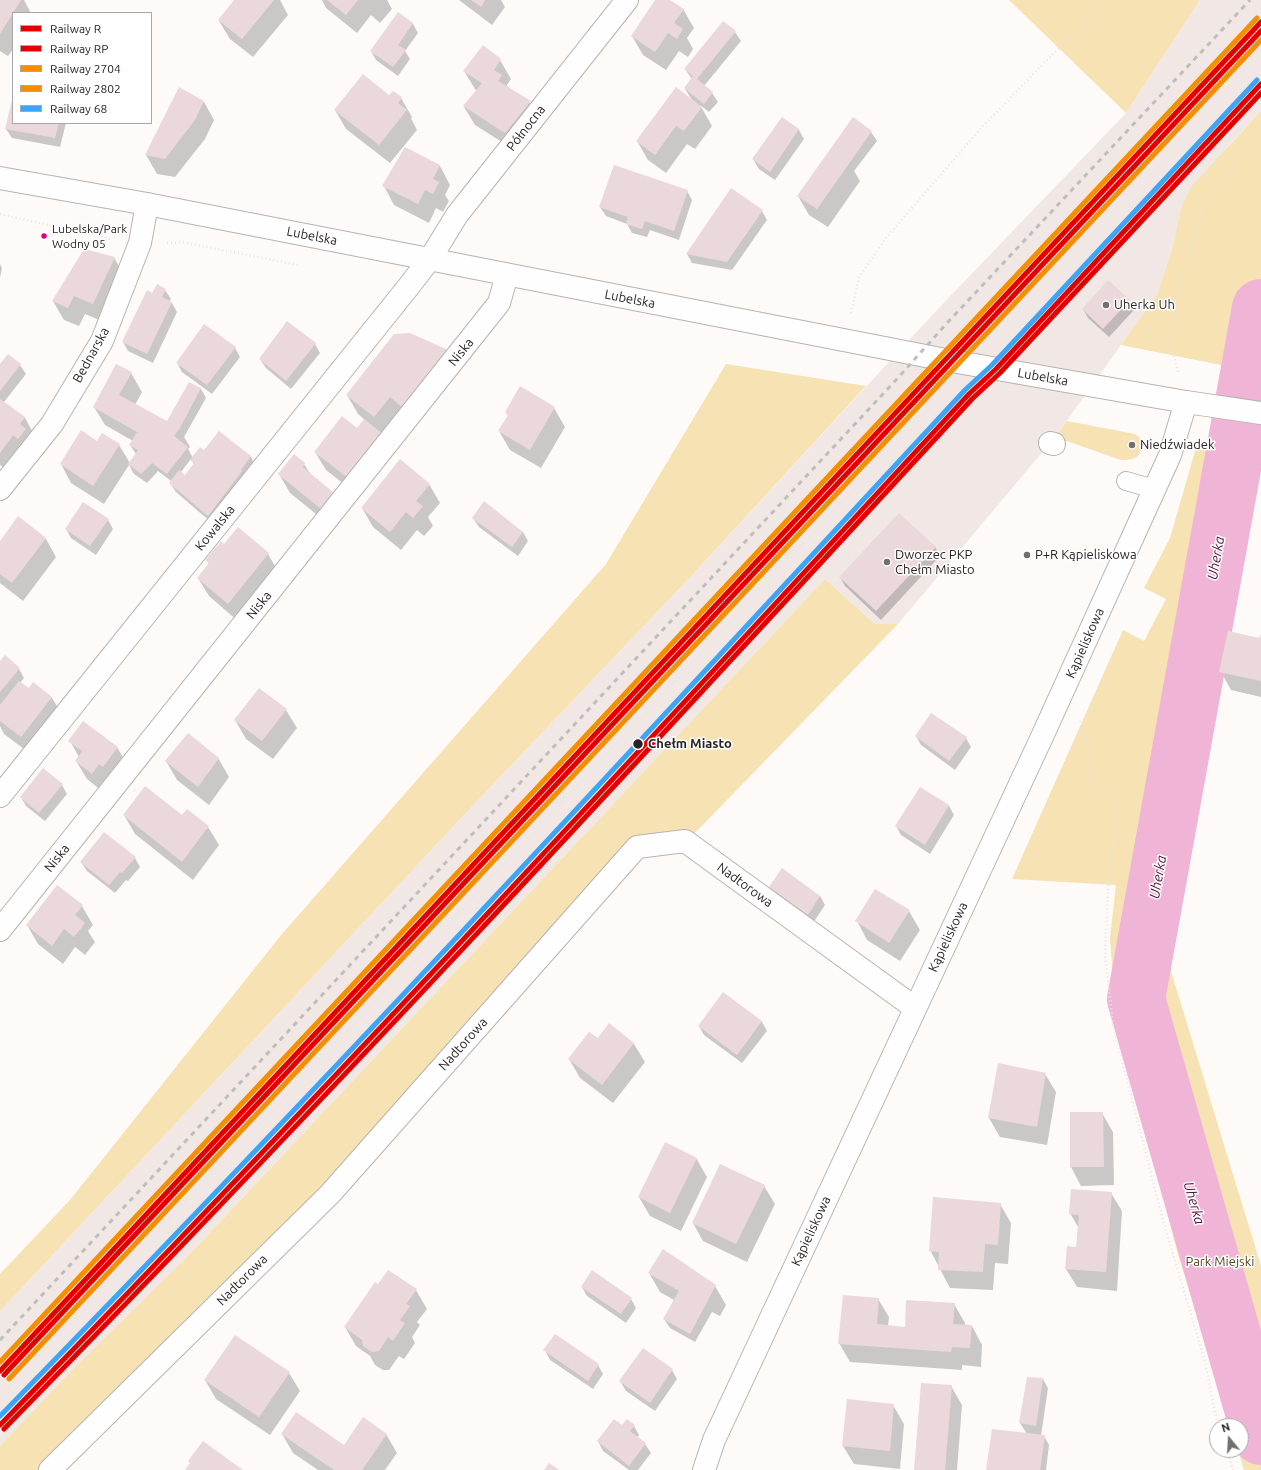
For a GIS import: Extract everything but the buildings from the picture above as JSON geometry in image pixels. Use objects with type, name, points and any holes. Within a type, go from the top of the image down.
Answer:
[{"type":"street","name":"Północna","points":[[430,259],[457,214],[627,0]]},
{"type":"street","name":"Lubelska","points":[[0,178],[147,204],[953,362],[1210,406],[1261,413]]},
{"type":"street","name":"Bednarska","points":[[0,489],[52,424],[102,341],[140,243],[147,204]]},
{"type":"street","name":"Kowalska","points":[[0,796],[430,259]]},
{"type":"street","name":"Niska","points":[[0,930],[499,303],[507,275]]},
{"type":"street","name":"Kąpieliskowa","points":[[704,1470],[714,1440],[1041,739],[1170,456],[1186,402]]},
{"type":"street","name":"Nadtorowa","points":[[50,1470],[330,1194],[637,847],[685,842],[915,1008]]},
{"type":"lane","points":[[1126,480],[1154,490]]},
{"type":"path","points":[[844,340],[859,277],[886,238],[982,127],[1088,20],[1099,0]]},
{"type":"path","points":[[1186,402],[1170,341],[1176,296],[1203,207],[1237,160],[1261,133]]},
{"type":"path","points":[[0,214],[112,239]]},
{"type":"path","points":[[160,244],[182,242],[304,266]]},
{"type":"path","points":[[0,1397],[396,980],[948,390]]},
{"type":"path","points":[[1014,415],[1019,402]]},
{"type":"path","points":[[1079,718],[1088,744],[1089,773],[1115,800],[1114,836],[1109,873],[1105,955],[1113,1025],[1164,1224],[1205,1361],[1217,1418]]},
{"type":"path","points":[[1229,1458],[1233,1470]]},
{"type":"shaded area","points":[[1200,0],[1261,0],[1261,111],[1230,144],[1181,208],[1172,249],[1157,295],[1055,437],[898,624],[875,624],[825,579],[186,1258],[76,1366],[0,1446],[0,1311],[479,799],[695,572],[936,311],[1126,113]]},
{"type":"green space","points":[[1009,0],[1200,0],[1126,113]]},
{"type":"green space","points":[[1261,111],[1261,373],[1121,345],[1157,295],[1172,249],[1181,208],[1191,187]]},
{"type":"green space","points":[[726,364],[866,386],[695,572],[479,799],[0,1311],[0,1274],[70,1200],[282,934],[606,564]]},
{"type":"green space","points":[[1067,421],[1135,434],[1140,438],[1140,452],[1136,458],[1121,460],[1055,437]]},
{"type":"green space","name":"Park Miejski","points":[[1198,441],[1245,450],[1211,635],[1171,895],[1181,897],[1170,968],[1261,1266],[1261,1470],[1244,1470],[1240,1458],[1249,1458],[1249,1418],[1229,1418],[1177,1251],[1116,1014],[1110,938],[1116,885],[1012,879],[1123,630],[1144,641],[1166,599],[1144,588],[1170,538]]},
{"type":"green space","points":[[825,579],[875,624],[898,624],[693,835],[637,847],[325,1191],[42,1470],[0,1470],[0,1446],[76,1366],[186,1258]]},
{"type":"waterway","name":"Uherka","points":[[1261,308],[1136,999],[1261,1436]]},
{"type":"railway","points":[[0,1340],[1250,0]]},
{"type":"rail line","name":"2704","points":[[0,1362],[1257,18]]},
{"type":"rail line","name":"R","points":[[0,1371],[1261,22]]},
{"type":"rail line","name":"RP","points":[[4,1375],[1261,31]]},
{"type":"rail line","name":"2802","points":[[9,1379],[1261,40]]},
{"type":"rail line","name":"68","points":[[0,1416],[123,1290],[365,1035],[606,778],[965,390],[992,365],[1257,80]]},
{"type":"rail line","name":"R","points":[[0,1425],[367,1042],[609,784],[969,394],[996,369],[1261,84]]},
{"type":"rail line","name":"RP","points":[[4,1429],[250,1175],[613,788],[973,398],[1000,373],[1261,93]]},
{"type":"place","name":"Lubelska/Park Wodny 05","points":[[44,236]]},
{"type":"place","name":"Uherka Uh","points":[[1106,305]]},
{"type":"place","name":"Niedźwiadek","points":[[1132,445]]},
{"type":"place","name":"P+R Kąpieliskowa","points":[[1027,555]]},
{"type":"place","name":"Dworzec PKP Chełm Miasto","points":[[887,562]]},
{"type":"place","name":"Chełm Miasto","points":[[638,744]]}]
